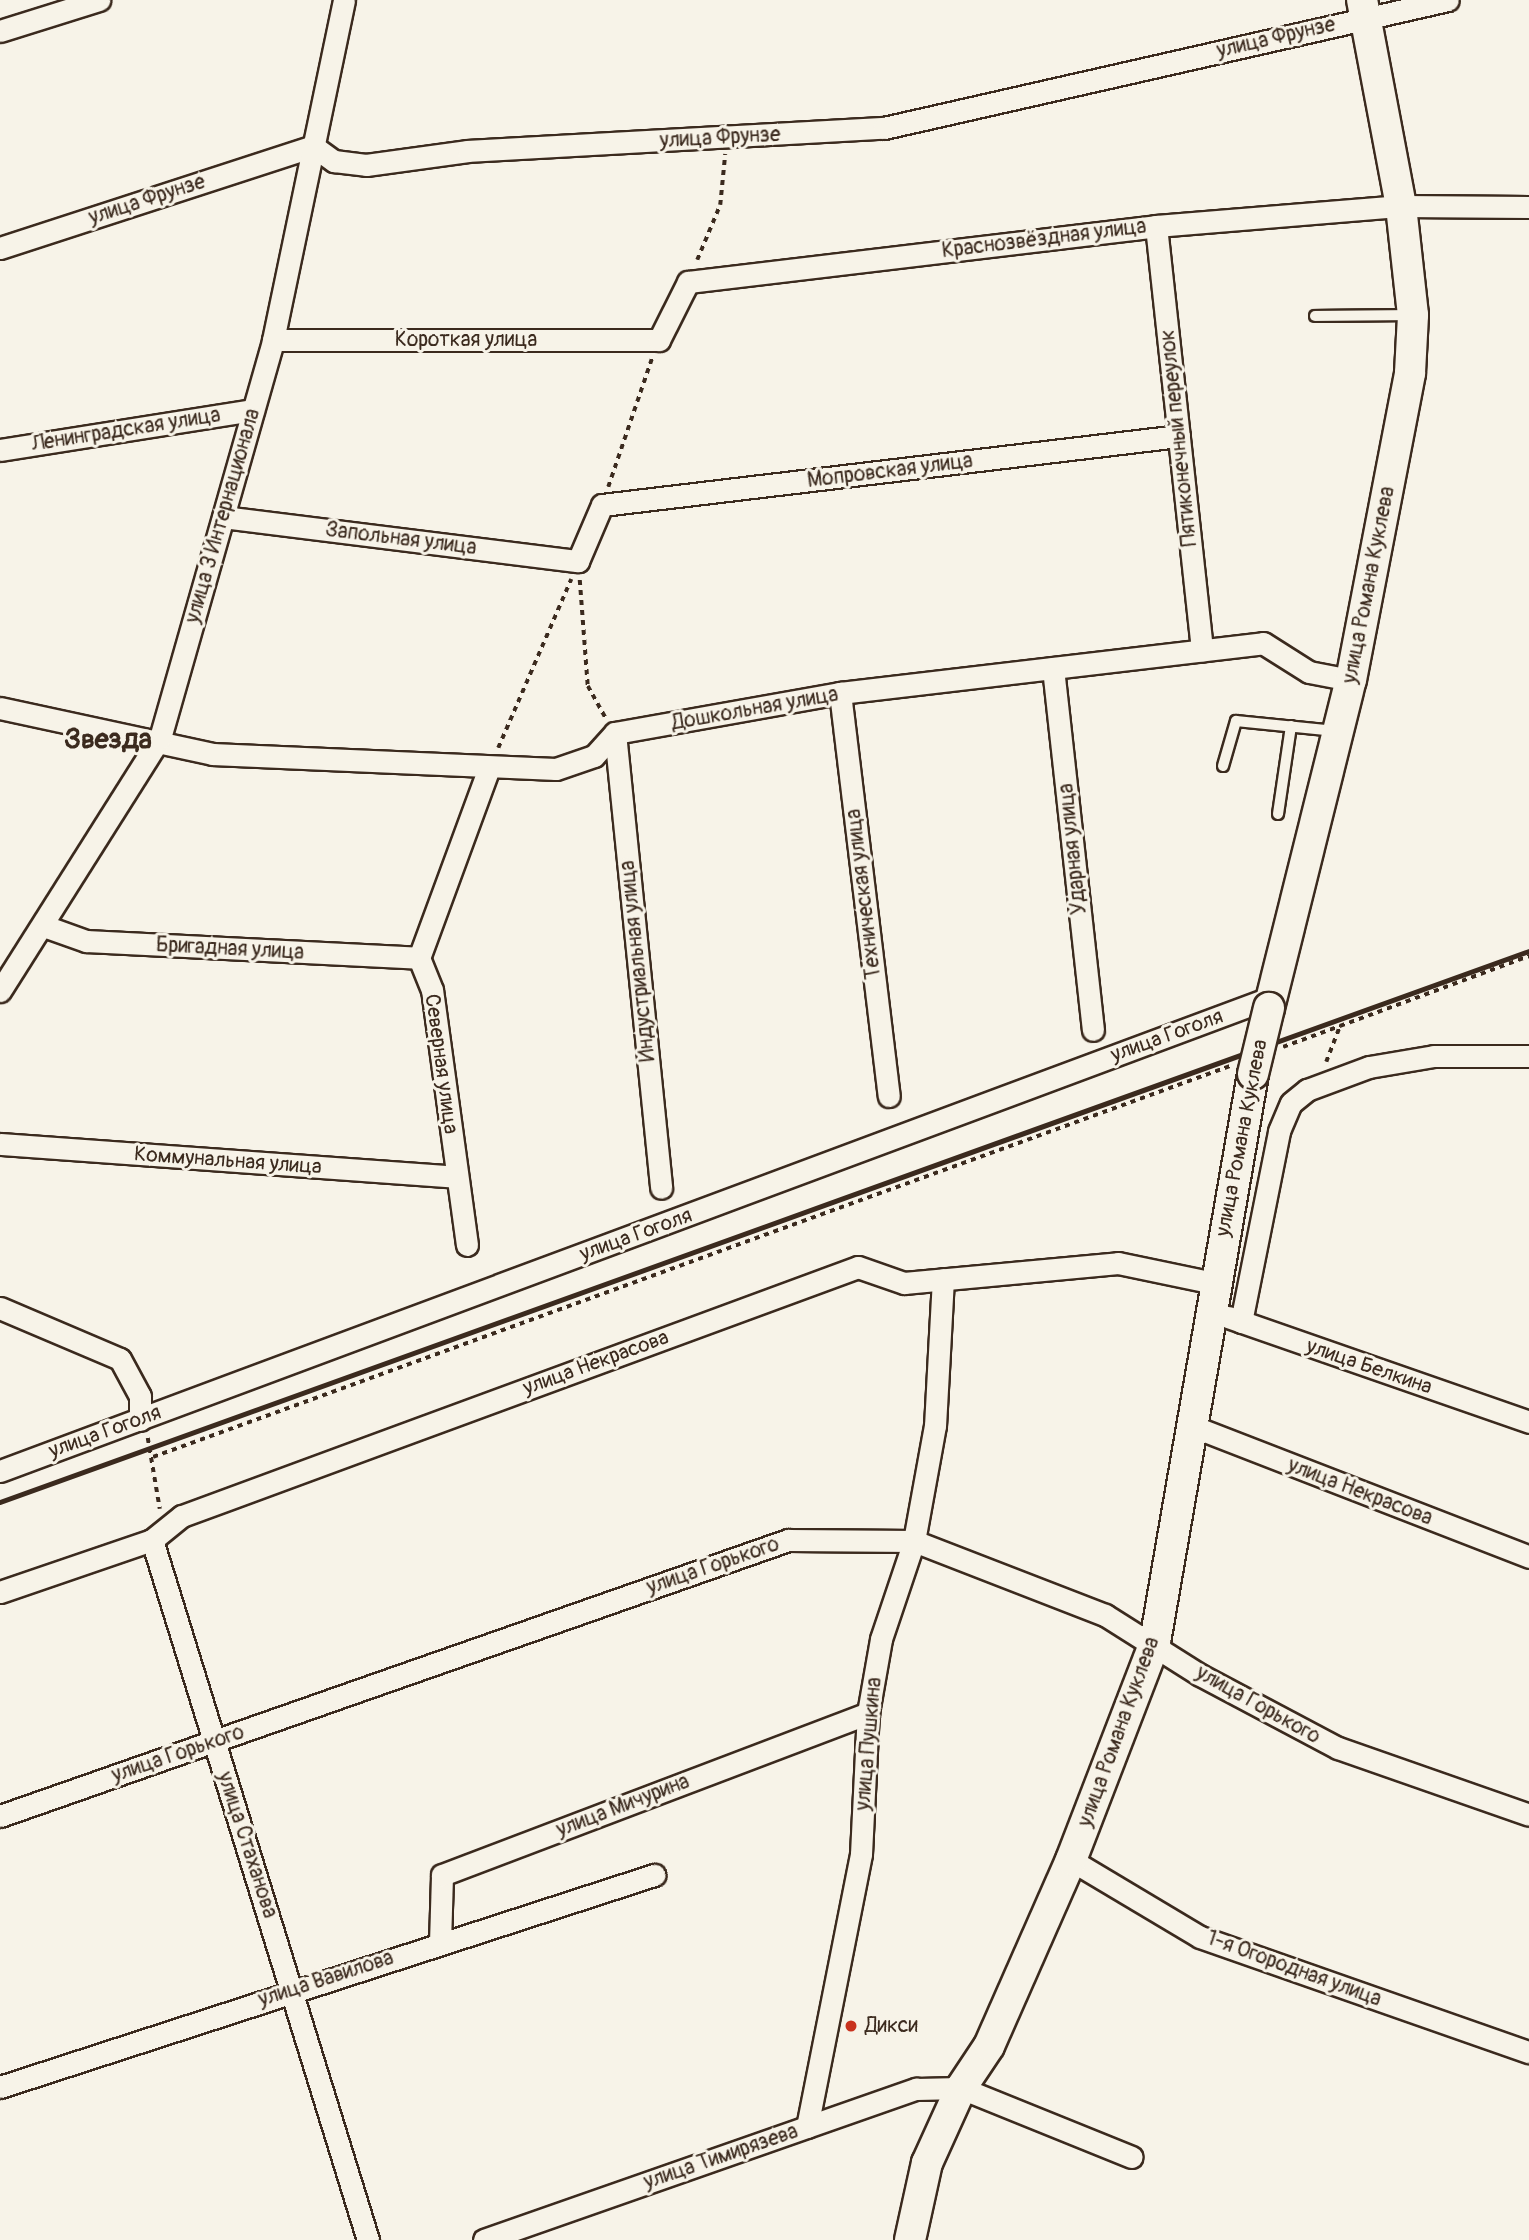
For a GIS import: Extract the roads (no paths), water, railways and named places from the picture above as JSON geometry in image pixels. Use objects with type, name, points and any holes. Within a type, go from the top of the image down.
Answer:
[{"type":"street","points":[[0,31],[99,0]]},
{"type":"street","name":"улица 3 Интернационала","points":[[0,991],[44,926],[160,738],[273,340],[344,0]]},
{"type":"street","name":"улица Фрунзе","points":[[0,248],[313,146],[334,161],[366,166],[468,151],[727,139],[884,128],[1364,9],[1448,0]]},
{"type":"street","name":"улица Романа Куклева","points":[[910,2240],[927,2163],[961,2088],[989,2046],[1071,1860],[1155,1642],[1192,1426],[1245,1069],[1270,1003],[1351,680],[1410,373],[1413,315],[1401,206],[1364,9]]},
{"type":"street","name":"Краснозвёздная улица","points":[[659,340],[688,282],[1156,226],[1401,206],[1529,207]]},
{"type":"street","name":"Пятиконечный переулок","points":[[1156,226],[1202,651]]},
{"type":"street","name":"Короткая улица","points":[[273,340],[659,340]]},
{"type":"street","name":"Ленинградская улица","points":[[0,450],[253,410]]},
{"type":"street","name":"Мопровская улица","points":[[578,561],[602,505],[1179,436]]},
{"type":"street","name":"Запольная улица","points":[[223,517],[578,561]]},
{"type":"street","name":"Дошкольная улица","points":[[615,733],[840,693],[1263,643],[1283,650],[1308,673],[1351,680]]},
{"type":"street","name":"Ударная улица","points":[[1053,668],[1093,1030]]},
{"type":"street","name":"Техническая улица","points":[[840,693],[889,1096]]},
{"type":"street","points":[[4,708],[160,738],[212,754],[488,770],[556,769],[594,756],[615,733]]},
{"type":"street","name":"Индустриальная улица","points":[[615,733],[661,1188]]},
{"type":"street","points":[[419,958],[488,770]]},
{"type":"street","name":"Бригадная улица","points":[[44,926],[86,942],[419,958]]},
{"type":"street","name":"Северная улица","points":[[419,958],[432,990],[467,1245]]},
{"type":"street","name":"улица Гоголя","points":[[0,1471],[1270,1003]]},
{"type":"street","points":[[1241,1322],[1279,1131],[1291,1103],[1307,1090],[1369,1067],[1434,1056],[1529,1056]]},
{"type":"street","name":"Коммунальная улица","points":[[0,1144],[456,1177]]},
{"type":"street","name":"улица Некрасова","points":[[0,1592],[152,1540],[182,1516],[858,1267],[904,1283],[1118,1263],[1212,1297]]},
{"type":"street","name":"улица Пушкина","points":[[807,2127],[861,1854],[867,1713],[881,1639],[914,1541],[935,1426],[943,1279]]},
{"type":"street","name":"улица Белкина","points":[[1212,1297],[1241,1322],[1529,1422]]},
{"type":"street","points":[[0,1308],[120,1359],[140,1396],[140,1420]]},
{"type":"street","name":"улица Некрасова","points":[[1192,1426],[1529,1557]]},
{"type":"street","name":"улица Горького","points":[[0,1816],[788,1539],[914,1541],[1105,1615],[1155,1642],[1200,1675],[1338,1748],[1529,1815]]},
{"type":"street","name":"улица Стаханова","points":[[152,1540],[293,1990],[297,2023],[368,2240]]},
{"type":"street","name":"улица Мичурина","points":[[440,1943],[442,1875],[867,1713]]},
{"type":"street","name":"1-я Огородная улица","points":[[1071,1860],[1200,1937],[1529,2052]]},
{"type":"street","name":"улица Вавилова","points":[[0,2087],[654,1875]]},
{"type":"street","points":[[961,2088],[1132,2157]]},
{"type":"street","name":"улица Тимирязева","points":[[484,2240],[916,2089],[961,2088]]},
{"type":"lane","points":[[1315,316],[1413,315]]},
{"type":"lane","points":[[1223,766],[1236,721],[1339,731]]},
{"type":"lane","points":[[1278,814],[1292,726]]},
{"type":"railway","points":[[0,1502],[1529,951]]},
{"type":"place","name":"Дикси","points":[[851,2026]]},
{"type":"district","name":"Звезда","points":[[108,740]]}]
